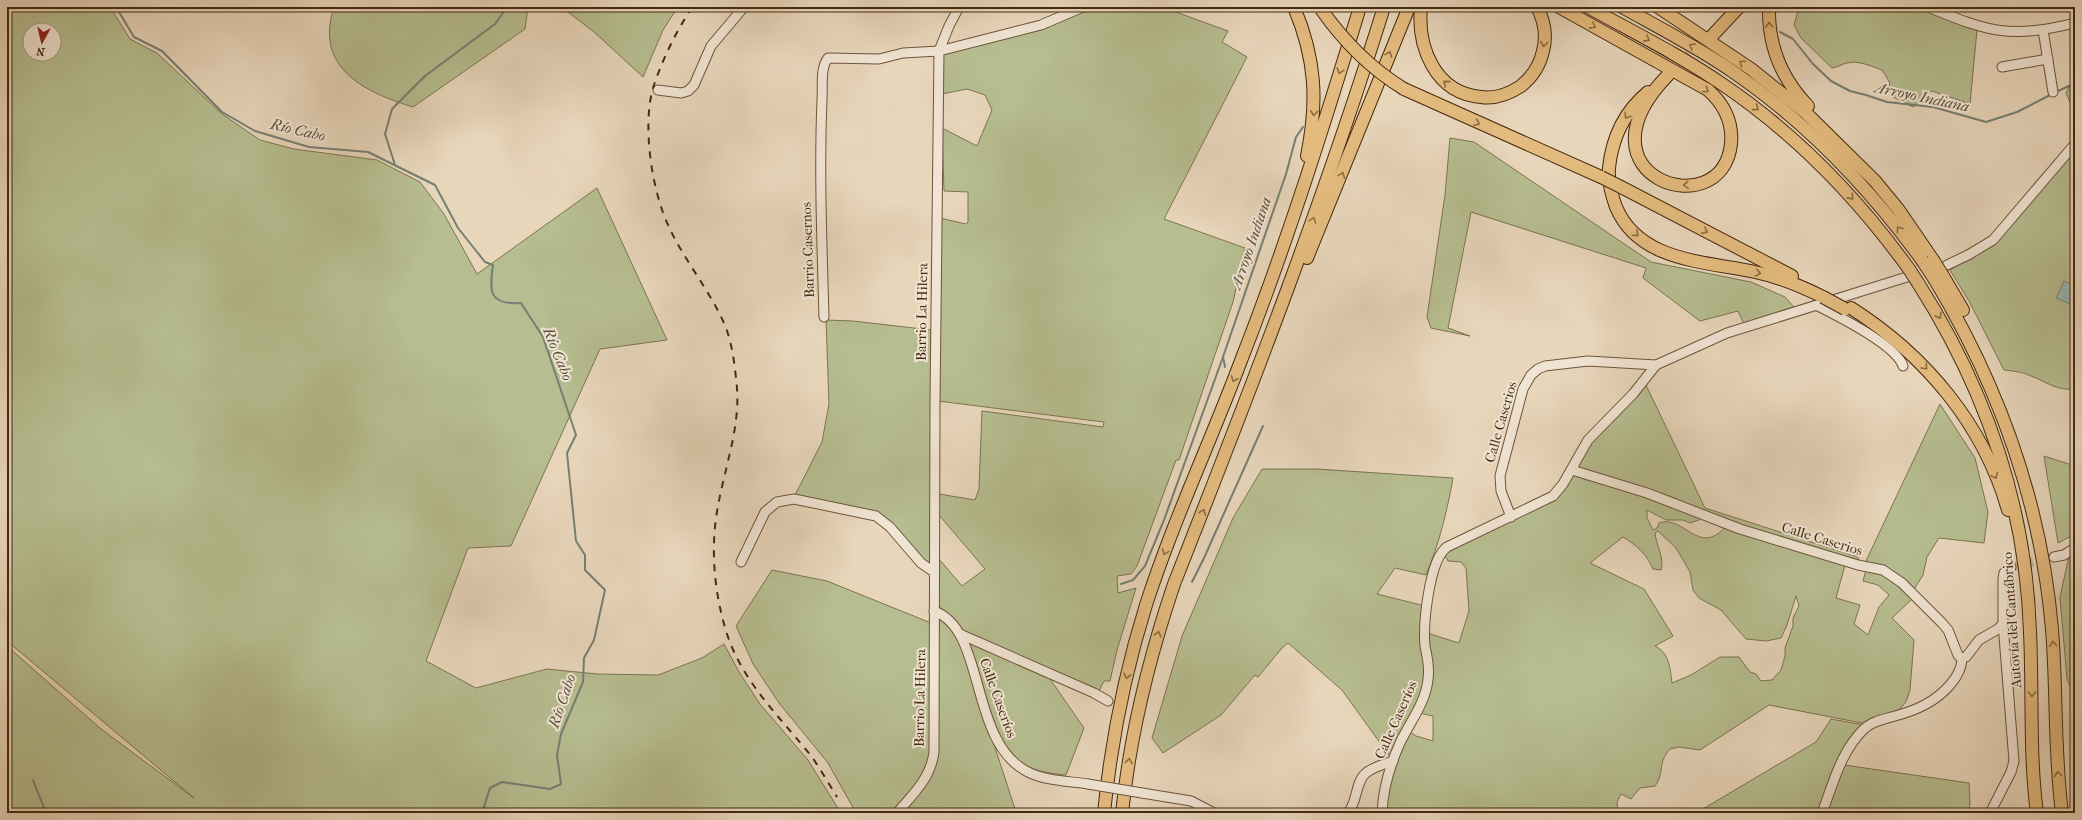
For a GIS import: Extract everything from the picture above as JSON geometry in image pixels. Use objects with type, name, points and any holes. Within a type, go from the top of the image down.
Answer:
[{"type":"highway","points":[[1243,357],[1299,188],[1311,134],[1314,81],[1308,45],[1294,7]]},
{"type":"highway","points":[[1104,813],[1118,715],[1146,605],[1181,511],[1243,357],[1314,156],[1360,7]]},
{"type":"highway","points":[[1122,813],[1135,730],[1160,627],[1174,584],[1282,307],[1335,159],[1384,7]]},
{"type":"highway","points":[[1219,470],[1328,210],[1409,7]]},
{"type":"highway","points":[[1421,7],[1422,42],[1435,71],[1446,83],[1459,92],[1484,98],[1500,96],[1513,90],[1529,79],[1537,67],[1543,54],[1545,38],[1544,24],[1537,7]]},
{"type":"highway","points":[[1559,7],[1708,90],[1715,96],[1728,115],[1731,130],[1728,157],[1716,174],[1697,184],[1677,186],[1667,184],[1653,177],[1642,165],[1635,147],[1636,130],[1641,113],[1655,90],[1668,75]]},
{"type":"highway","name":"Autovía del Cantábrico","points":[[1588,7],[1667,50],[1721,83],[1786,132],[1849,194],[1908,273],[1918,283],[1939,316],[1966,368],[1990,427],[2006,475],[2016,516],[2024,560],[2031,656],[2032,741],[2037,813]]},
{"type":"highway","points":[[1622,7],[1729,69],[1793,117],[1832,153],[1858,180],[1928,260],[1942,273],[1968,337],[1995,394],[2017,454],[2037,526],[2045,569],[2052,629],[2058,767],[2062,813]]},
{"type":"highway","points":[[1658,7],[1733,56],[1783,93],[1810,117],[1875,181]]},
{"type":"highway","points":[[1711,37],[1739,7]]},
{"type":"highway","points":[[1769,7],[1773,48],[1786,79],[1804,102],[1862,163],[1898,209],[1928,260]]},
{"type":"highway","points":[[1321,8],[1338,32],[1355,51],[1379,72],[1404,89],[1621,187],[1824,300]]},
{"type":"highway","points":[[1655,90],[1647,93],[1626,117],[1614,139],[1609,173],[1612,194],[1618,212],[1628,226],[1648,243],[1674,256],[1769,275],[1797,285],[1824,300],[1848,309],[1910,353],[1939,383],[1960,410],[1985,454],[1997,480],[2009,514],[2019,558],[2031,656]]},
{"type":"street","points":[[658,90],[680,93],[688,91],[694,85],[711,46],[744,7]]},
{"type":"street","name":"Barrio La Hilera","points":[[897,813],[921,785],[933,762],[934,401],[939,51],[949,26],[959,7]]},
{"type":"street","points":[[939,51],[1041,25],[1083,7]]},
{"type":"street","points":[[1928,7],[1988,30],[2018,33],[2043,30],[2075,23]]},
{"type":"street","points":[[2043,30],[2045,59],[2053,92]]},
{"type":"street","name":"Barrio Casernos","points":[[824,317],[821,183],[824,77],[825,65],[828,58],[879,58],[903,53],[939,51]]},
{"type":"street","points":[[2002,67],[2045,59]]},
{"type":"street","points":[[1942,273],[1993,240],[2075,144]]},
{"type":"street","points":[[1511,517],[1553,496],[1559,490],[1572,470],[1588,440],[1633,394],[1656,365],[1727,332],[1908,273]]},
{"type":"street","points":[[1824,300],[1878,340],[1900,359],[1903,366]]},
{"type":"street","name":"Calle Caserios","points":[[1511,517],[1501,491],[1500,476],[1521,395],[1527,380],[1536,370],[1545,366],[1588,361],[1656,365]]},
{"type":"street","name":"Calle Caserios","points":[[1572,470],[1647,493],[1746,531],[1858,565],[1887,572],[1902,583],[1942,623],[1948,630],[1958,655],[1962,658]]},
{"type":"street","points":[[741,562],[766,512],[777,502],[794,499],[876,516],[890,527],[921,564],[934,572]]},
{"type":"street","name":"Calle Caseríos","points":[[1382,813],[1386,783],[1393,761],[1417,712],[1428,681],[1425,631],[1430,583],[1439,554],[1447,547],[1511,517]]},
{"type":"street","points":[[2054,557],[2064,555],[2075,548]]},
{"type":"street","points":[[1990,813],[2011,772],[2014,761],[2003,624],[2003,579],[2004,573],[2011,567]]},
{"type":"street","name":"Calle Caseríos","points":[[934,611],[946,617],[960,634],[994,736],[1004,752],[1015,764],[1034,774],[1191,801],[1214,813]]},
{"type":"street","points":[[1822,813],[1840,764],[1856,738],[1870,725],[1919,709],[1931,702],[1955,679],[1960,669],[1962,658],[1966,657],[1979,640],[1998,629],[2003,624]]},
{"type":"street","name":"Calle Caseríos","points":[[960,634],[1094,693],[1108,702]]},
{"type":"street","points":[[1348,813],[1353,806],[1360,783],[1365,773],[1393,761]]},
{"type":"green space","points":[[7,7],[110,7],[130,39],[157,53],[222,114],[260,140],[294,149],[377,160],[420,182],[444,214],[477,274],[597,188],[667,340],[600,349],[511,546],[468,548],[426,661],[476,688],[547,669],[597,674],[658,675],[702,658],[724,644],[739,672],[760,704],[808,760],[841,813],[7,813],[7,646],[101,729],[194,798],[7,641]]},
{"type":"green space","points":[[334,7],[528,7],[525,29],[413,107],[377,94],[361,85],[348,74],[337,61],[331,46],[330,28]]},
{"type":"green space","points":[[561,7],[678,7],[663,30],[643,77],[593,31]]},
{"type":"green space","points":[[1088,7],[1162,7],[1228,31],[1222,42],[1247,57],[1164,219],[1245,248],[1233,302],[1179,460],[1176,460],[1137,566],[1131,574],[1117,576],[1118,593],[1136,588],[1117,650],[1110,681],[1104,681],[1099,691],[964,633],[946,612],[939,607],[939,559],[962,586],[985,569],[939,515],[939,494],[975,500],[979,489],[982,411],[1103,427],[1104,422],[938,401],[940,218],[966,224],[968,222],[968,192],[944,191],[942,128],[977,146],[992,110],[985,95],[967,89],[942,94],[942,55],[1069,16]]},
{"type":"green space","points":[[1799,7],[1920,7],[1977,30],[1970,104],[1932,91],[1913,107],[1891,96],[1889,81],[1882,70],[1856,62],[1847,63],[1832,68],[1801,38],[1794,25]]},
{"type":"green space","points":[[2075,85],[2075,114],[2066,93],[2069,87]]},
{"type":"green space","points":[[1450,138],[1474,142],[1651,262],[1751,282],[1785,297],[1794,307],[1744,324],[1738,311],[1700,321],[1643,278],[1646,268],[1471,212],[1448,328],[1470,336],[1431,328],[1427,317],[1445,195]]},
{"type":"green space","points":[[2075,151],[2075,389],[2063,389],[2025,374],[2004,370],[1969,301],[1950,270],[1994,245]]},
{"type":"green space","points":[[826,320],[853,321],[931,330],[931,562],[929,565],[924,564],[888,522],[794,497],[822,442],[829,404]]},
{"type":"green space","points":[[1645,383],[1705,508],[1858,557],[1859,562],[1736,524],[1575,468],[1586,444]]},
{"type":"green space","points":[[1940,404],[1975,458],[1988,512],[1984,543],[1939,538],[1927,557],[1923,575],[1913,591],[1884,566],[1865,563]]},
{"type":"green space","points":[[2044,456],[2075,466],[2075,534],[2058,543]]},
{"type":"green space","points":[[1262,469],[1317,469],[1453,478],[1442,528],[1426,575],[1395,568],[1377,594],[1425,606],[1427,668],[1424,692],[1391,758],[1342,690],[1288,643],[1258,677],[1255,675],[1221,715],[1163,753],[1152,738],[1182,636],[1233,518]]},
{"type":"green space","points":[[1572,473],[1621,487],[1698,516],[1699,520],[1690,523],[1683,520],[1666,520],[1647,510],[1647,518],[1653,530],[1657,528],[1659,523],[1668,522],[1676,524],[1700,537],[1708,538],[1716,535],[1726,526],[1845,565],[1836,598],[1860,605],[1854,624],[1868,635],[1879,607],[1889,595],[1878,585],[1863,581],[1866,570],[1888,576],[1913,598],[1892,618],[1914,640],[1910,690],[1906,702],[1895,714],[1867,724],[1769,705],[1700,750],[1679,747],[1670,749],[1662,763],[1660,777],[1655,786],[1640,788],[1631,799],[1621,794],[1617,802],[1618,813],[1385,813],[1390,777],[1410,732],[1416,736],[1433,741],[1433,716],[1419,713],[1428,694],[1427,633],[1459,643],[1469,611],[1466,568],[1461,562],[1448,561],[1443,552],[1542,505]],"holes":[[[1658,531],[1676,548],[1690,572],[1693,590],[1699,598],[1721,610],[1746,639],[1766,641],[1781,638],[1787,625],[1796,596],[1799,606],[1793,618],[1793,626],[1785,648],[1785,656],[1781,670],[1772,680],[1761,681],[1756,674],[1750,672],[1739,657],[1720,657],[1691,675],[1672,683],[1670,667],[1666,657],[1664,653],[1655,646],[1673,636],[1644,589],[1590,563],[1623,537],[1641,550],[1653,569],[1661,570],[1662,566],[1655,533]]]},
{"type":"green space","points":[[2075,550],[2075,698],[2067,679],[2060,597],[2069,556]]},
{"type":"green space","points":[[772,570],[827,581],[931,623],[930,757],[922,778],[894,813],[856,813],[828,763],[779,703],[753,664],[736,626]]},
{"type":"green space","points":[[937,616],[944,619],[960,640],[1015,809],[1005,813],[902,813],[932,775],[937,760]]},
{"type":"green space","points":[[966,640],[1048,676],[1084,728],[1066,775],[1043,772],[1027,767],[1008,752],[1001,742],[989,714]]},
{"type":"green space","points":[[1831,719],[1864,725],[1820,813],[1696,813],[1816,742]]},
{"type":"green space","points":[[1844,765],[1969,783],[1969,813],[1826,813]]},
{"type":"green space","points":[[1624,811],[1631,813],[1618,813]]},
{"type":"water","points":[[2064,281],[2075,286],[2075,306],[2056,298]]},
{"type":"waterway","name":"Río Cabo","points":[[116,7],[134,37],[162,51],[222,112],[255,131],[309,147],[368,152],[435,185],[458,228],[485,262],[493,265],[491,283],[494,295],[497,299],[503,302],[521,303],[543,337],[576,435],[567,453],[576,541],[585,555],[585,570],[605,590],[594,640],[584,658],[583,682],[561,734],[557,755],[561,784],[550,789],[502,782],[490,788],[482,813]]},
{"type":"waterway","points":[[395,165],[385,134],[392,109],[425,76],[495,24],[507,7]]},
{"type":"waterway","name":"Arroyo Indiana","points":[[1780,32],[1793,39],[1813,64],[1831,81],[1850,91],[1887,102],[1933,107],[1986,122],[2017,112],[2052,94]]},
{"type":"waterway","name":"Arroyo Indiana","points":[[2056,92],[2075,83]]},
{"type":"waterway","name":"Arroyo Indiana","points":[[1225,367],[1223,357],[1286,174],[1296,137],[1303,127]]},
{"type":"waterway","points":[[1121,584],[1133,580],[1145,566],[1164,520],[1223,357]]},
{"type":"waterway","name":"Arroyo Indiana","points":[[1192,582],[1263,426]]},
{"type":"waterway","points":[[33,780],[46,813]]},
{"type":"tunnel","points":[[1668,75],[1711,37]]},
{"type":"tunnel","points":[[2011,567],[2049,558]]},
{"type":"railway","points":[[692,7],[680,26],[661,67],[653,88],[648,121],[650,159],[663,213],[675,240],[720,315],[726,328],[733,358],[737,388],[736,417],[718,506],[714,538],[716,587],[727,634],[734,652],[743,668],[764,699],[812,757],[837,797]]}]
